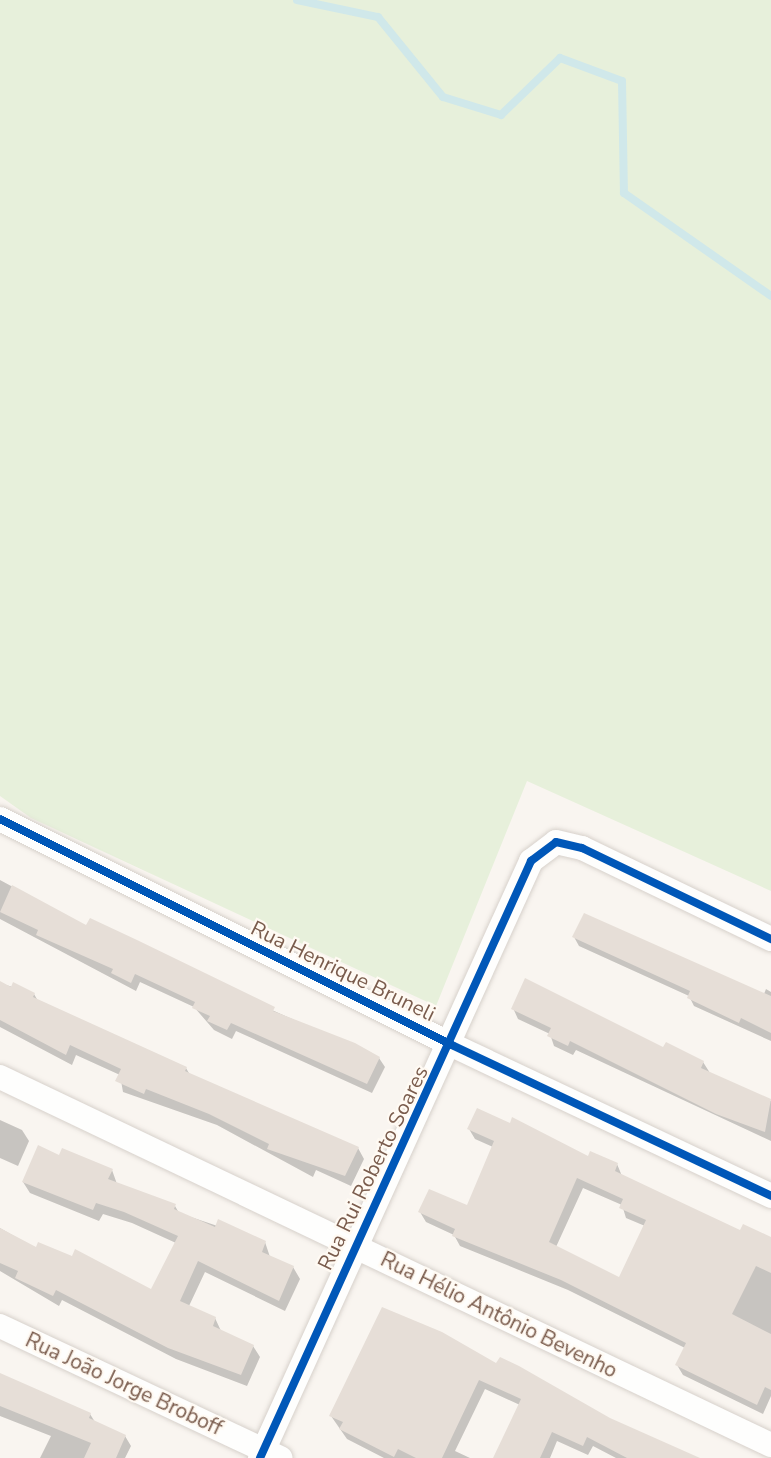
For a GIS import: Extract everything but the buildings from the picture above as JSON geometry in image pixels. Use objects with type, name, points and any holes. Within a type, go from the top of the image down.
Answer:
[{"type":"street","name":"Rua Henrique Bruneli","points":[[0,819],[452,1045],[771,1196]]},
{"type":"street","name":"Rua Rui Roberto Soares","points":[[268,1456],[354,1246],[452,1045],[531,861],[556,842],[582,848],[771,939]]},
{"type":"street","name":"Rua Hélio Antônio Bevenho","points":[[0,1077],[771,1445]]},
{"type":"street","name":"Rua João Jorge Broboff","points":[[0,1326],[268,1456]]},
{"type":"green space","points":[[0,0],[771,0],[771,891],[527,781],[436,1006],[31,818],[0,796]]},
{"type":"waterway","points":[[297,0],[378,17],[443,97],[501,115],[560,58],[622,81],[624,193],[771,296]]},
{"type":"cycle path","points":[[0,819],[452,1045],[771,1196]]},
{"type":"cycle path","points":[[260,1458],[531,861],[556,842],[582,848],[771,939]]}]
